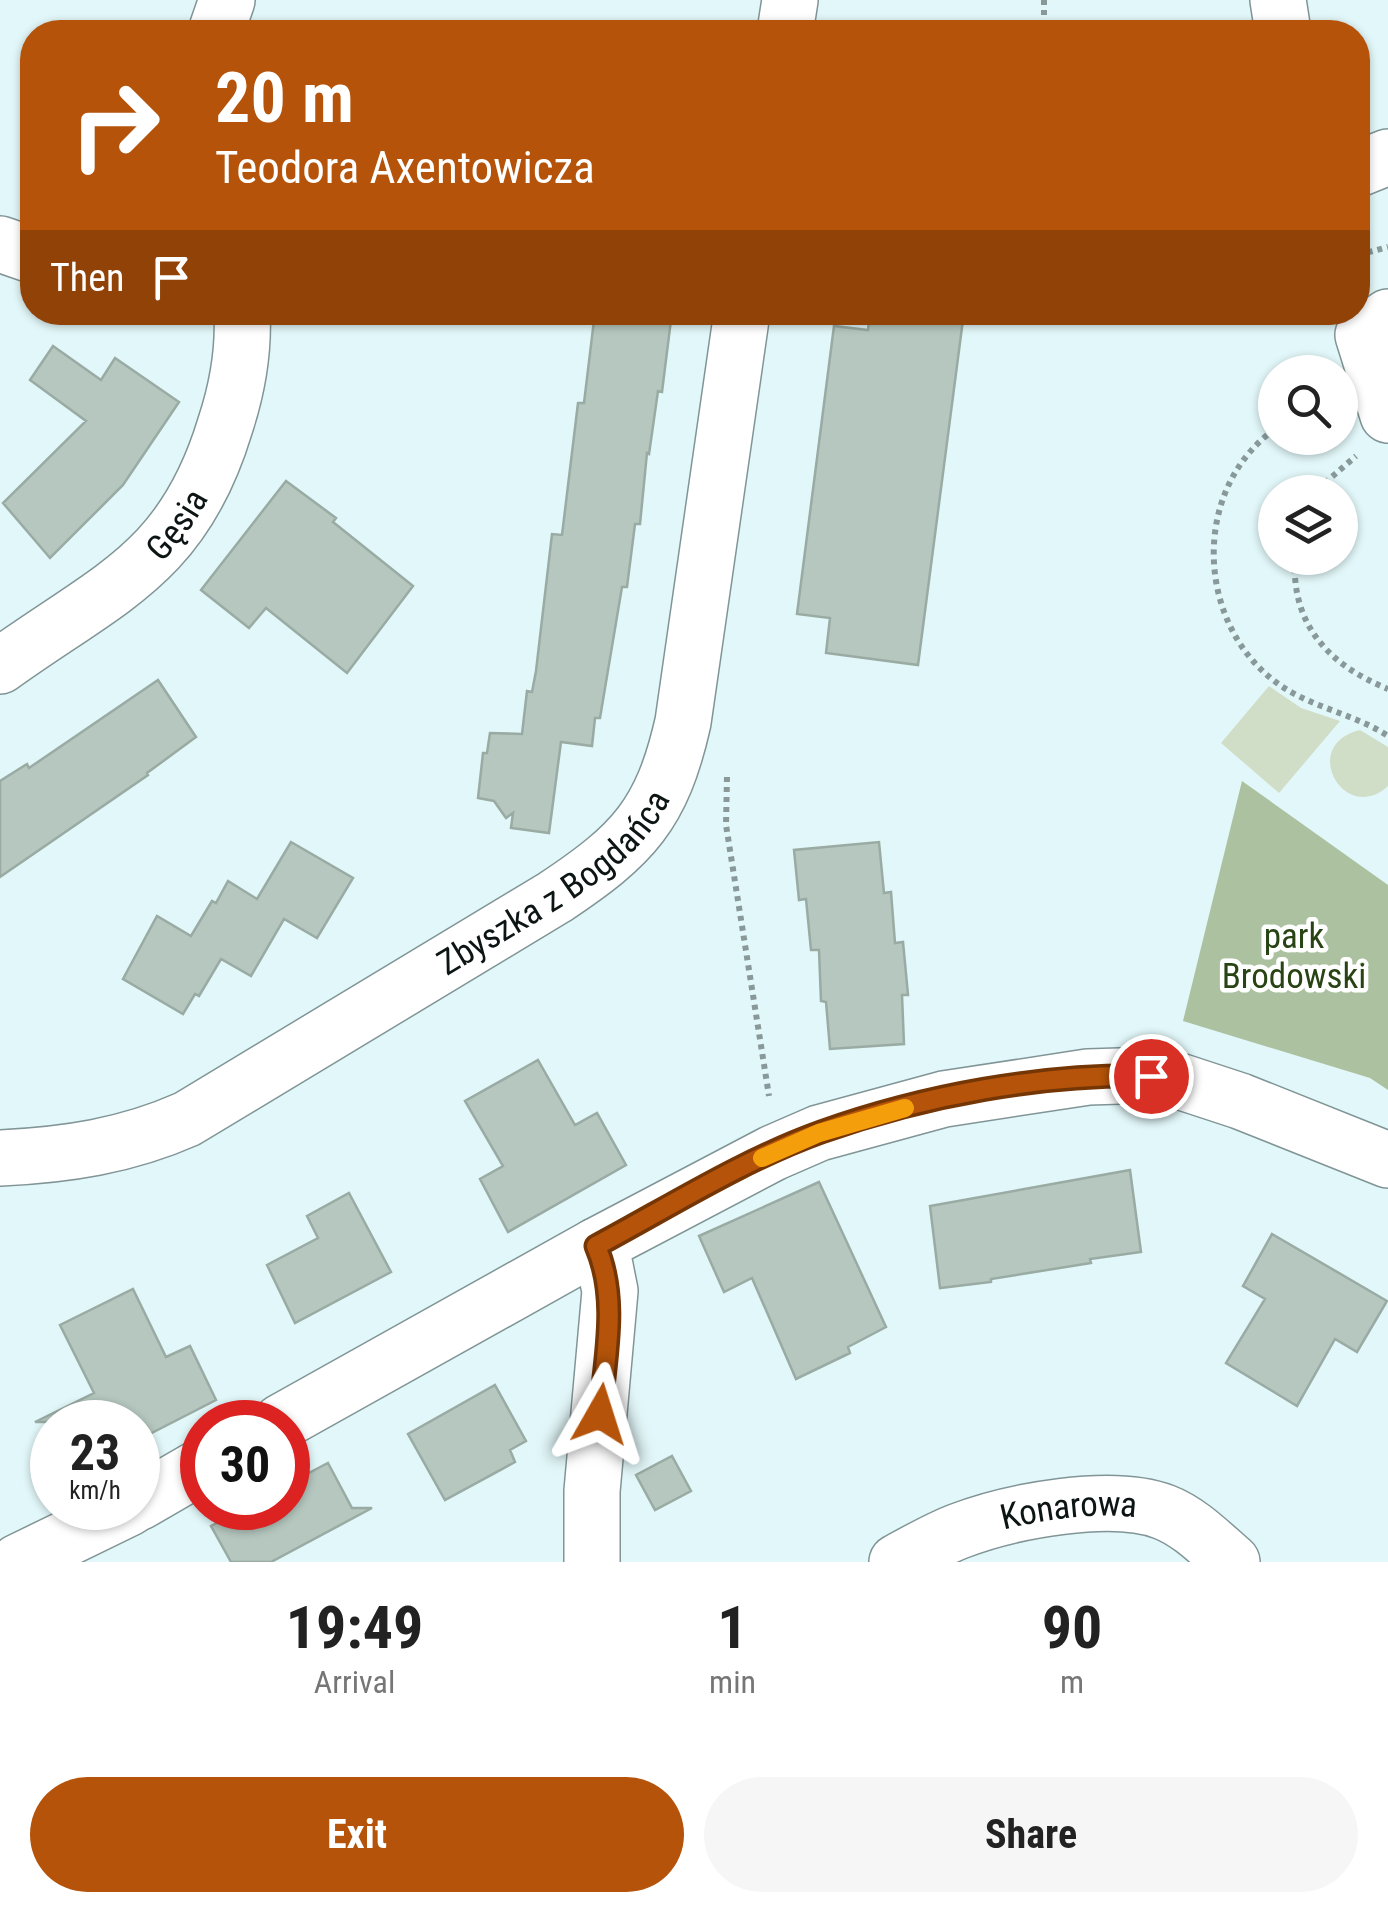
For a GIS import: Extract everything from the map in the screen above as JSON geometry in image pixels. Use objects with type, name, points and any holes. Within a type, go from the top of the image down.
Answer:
[{"type":"street","points":[[1374,434],[1362,335],[1388,317]]},
{"type":"street","name":"Gęsia","points":[[0,666],[147,563],[181,524],[211,469],[230,412],[241,325]]},
{"type":"street","name":"Zbyszka z Bogdańca","points":[[0,1158],[97,1149],[129,1142],[187,1118],[555,897],[592,872],[631,836],[658,802],[683,722],[740,325]]},
{"type":"street","points":[[310,1406],[596,1246],[779,1151],[819,1133],[879,1114],[959,1096],[1072,1078],[1138,1075],[1180,1081],[1240,1101],[1388,1160]]},
{"type":"street","points":[[592,1562],[592,1491],[610,1292],[596,1246]]},
{"type":"street","name":"Konarowa","points":[[897,1562],[958,1531],[987,1522],[1100,1501],[1168,1513],[1188,1524],[1232,1562]]},
{"type":"street","points":[[18,1562],[84,1530]]},
{"type":"path","points":[[1334,475],[1374,434]]},
{"type":"path","points":[[1258,446],[1241,461],[1226,490],[1215,526],[1213,561],[1218,595],[1230,627],[1248,656],[1274,682],[1304,701],[1340,712],[1388,736]]},
{"type":"path","points":[[1297,575],[1302,613],[1315,638],[1334,660],[1360,678],[1388,689]]},
{"type":"path","points":[[727,773],[726,824],[779,1151]]},
{"type":"green space","points":[[1269,686],[1301,708],[1340,721],[1279,793],[1221,743]]},
{"type":"green space","points":[[1360,730],[1388,747],[1388,786],[1372,796],[1357,796],[1344,790],[1330,765],[1332,751],[1342,738]]},
{"type":"green space","name":"park Brodowski","points":[[1242,781],[1388,885],[1388,1090],[1370,1078],[1183,1021]]},
{"type":"building","points":[[593,325],[670,325],[662,392],[658,391],[647,453],[640,524],[635,524],[627,587],[622,587],[600,718],[595,718],[592,746],[561,742],[549,833],[511,828],[513,813],[506,818],[494,801],[478,798],[483,753],[487,753],[490,733],[522,734],[527,691],[532,692],[536,671],[552,534],[562,535],[578,403],[584,403]]},
{"type":"building","points":[[869,325],[962,325],[918,665],[826,653],[830,618],[797,614],[834,326],[868,330]]},
{"type":"building","points":[[53,346],[101,380],[115,358],[179,402],[123,485],[50,558],[3,503],[86,421],[30,380]]},
{"type":"building","points":[[286,481],[336,518],[333,522],[413,586],[347,673],[266,608],[249,628],[201,590]]},
{"type":"building","points":[[158,680],[196,737],[148,775],[0,877],[0,781],[27,764],[29,768]]},
{"type":"building","points":[[291,842],[353,878],[317,938],[284,919],[251,976],[221,959],[183,1014],[123,979],[157,916],[191,936],[228,881],[257,899]]},
{"type":"building","points":[[879,842],[884,893],[891,892],[895,943],[903,942],[908,995],[902,995],[904,1044],[830,1049],[826,1002],[821,1001],[819,950],[811,950],[806,899],[799,900],[794,850]]},
{"type":"building","points":[[538,1060],[575,1125],[597,1113],[626,1165],[508,1232],[480,1179],[503,1166],[465,1101]]},
{"type":"building","points":[[1130,1170],[1141,1252],[1090,1259],[1091,1263],[991,1282],[940,1288],[930,1206]]},
{"type":"building","points":[[819,1182],[886,1327],[848,1347],[850,1353],[796,1379],[752,1278],[724,1292],[699,1236]]},
{"type":"building","points":[[349,1193],[391,1272],[295,1323],[267,1265],[318,1238],[307,1216]]},
{"type":"building","points":[[1272,1234],[1387,1301],[1357,1352],[1335,1339],[1297,1406],[1226,1363],[1265,1299],[1243,1286]]},
{"type":"building","points":[[133,1289],[166,1357],[190,1346],[216,1400],[180,1400],[180,1418],[160,1429],[160,1400],[80,1400],[94,1393],[60,1325]]},
{"type":"building","points":[[495,1385],[526,1441],[510,1450],[515,1462],[445,1500],[408,1434]]},
{"type":"building","points":[[672,1456],[691,1491],[655,1510],[636,1475]]},
{"type":"building","points":[[328,1463],[352,1508],[372,1508],[271,1562],[231,1562],[213,1530],[310,1530],[310,1472]]},
{"type":"slow traffic","points":[[762,1158],[819,1133],[905,1108]]},
{"type":"route","points":[[600,1414],[610,1292],[596,1246],[774,1153],[819,1133],[879,1114],[1040,1082],[1151,1076]]}]
